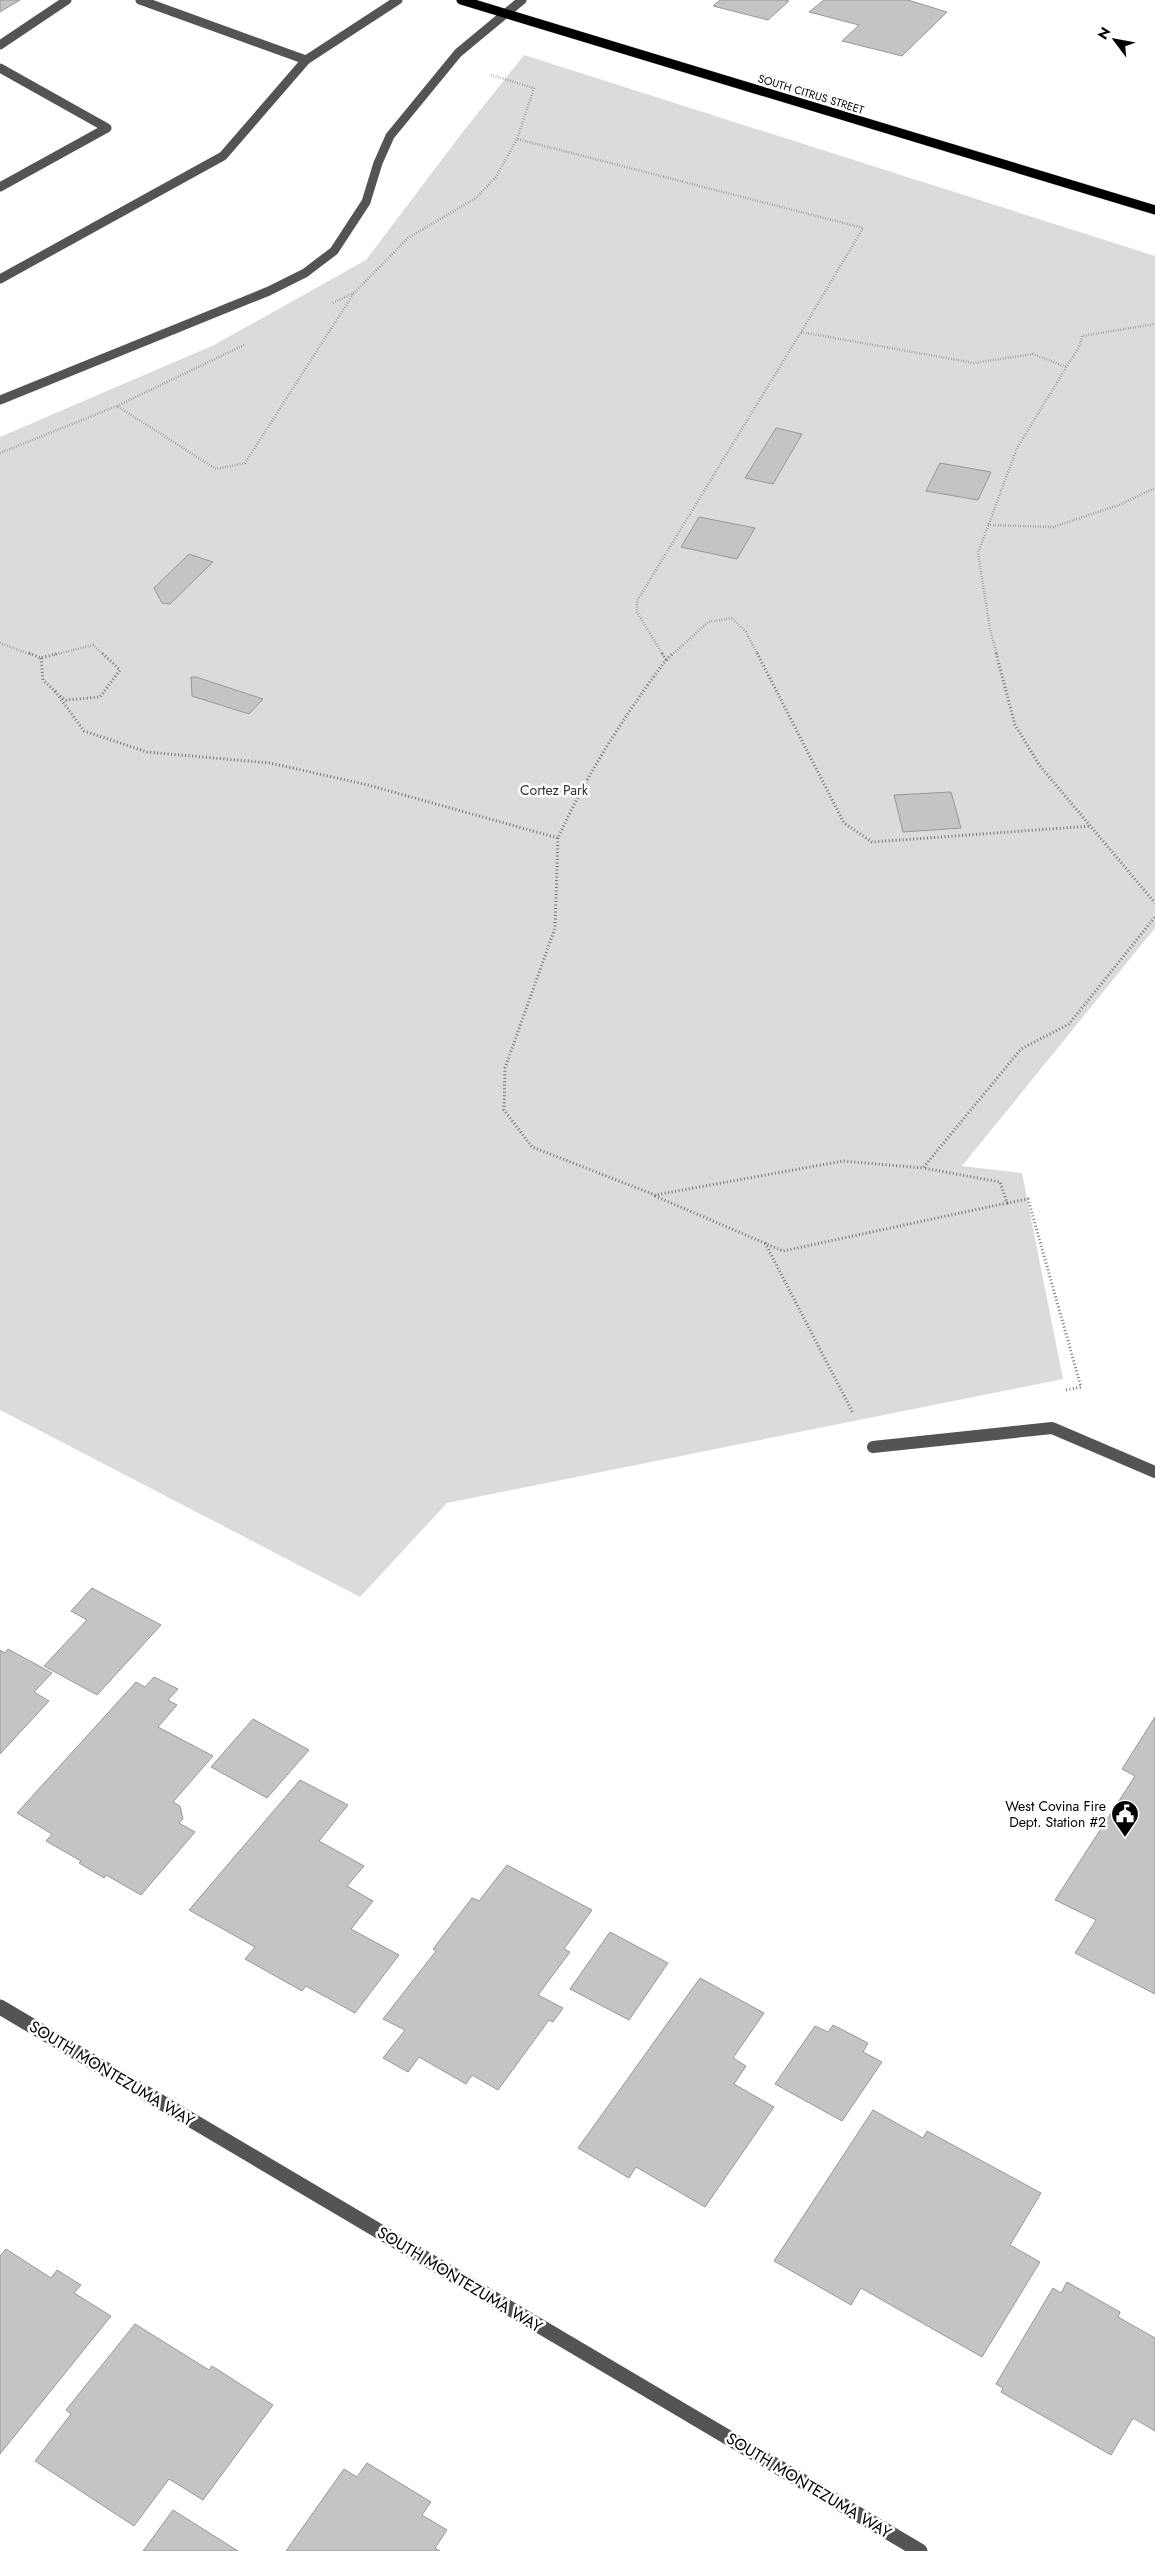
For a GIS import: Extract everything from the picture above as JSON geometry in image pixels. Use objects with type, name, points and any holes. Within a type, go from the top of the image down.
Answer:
[{"type":"main road","name":"SOUTH CITRUS STREET","points":[[461,0],[1155,210]]},
{"type":"street","points":[[0,45],[68,0]]},
{"type":"street","points":[[140,0],[306,60]]},
{"type":"street","points":[[0,279],[223,156],[306,60],[398,0]]},
{"type":"street","points":[[0,400],[269,291],[305,273],[334,251],[366,202],[378,163],[390,136],[458,53],[522,0]]},
{"type":"street","points":[[0,68],[107,128],[0,187]]},
{"type":"street","points":[[873,1447],[1052,1428],[1155,1472]]},
{"type":"street","name":"SOUTH MONTEZUMA WAY","points":[[0,2007],[920,2551]]},
{"type":"path","points":[[117,406],[216,469],[244,462],[354,292],[408,238],[476,198],[496,177],[517,139],[534,88],[490,75],[496,70]]},
{"type":"path","points":[[517,139],[863,228],[637,600],[636,612],[666,660]]},
{"type":"path","points":[[328,305],[354,292]]},
{"type":"path","points":[[1155,324],[1082,336],[1080,345],[1017,448],[978,553],[990,629],[1015,725],[1040,766],[1155,903]]},
{"type":"path","points":[[801,332],[974,363],[1033,354],[1066,367]]},
{"type":"path","points":[[0,453],[117,406],[249,343]]},
{"type":"path","points":[[988,525],[1052,527],[1119,505],[1155,488]]},
{"type":"path","points":[[1062,1391],[1081,1387],[1028,1199],[783,1251],[655,1195],[532,1147],[504,1110],[505,1068],[555,928],[558,838],[575,798],[623,717],[666,660],[708,622],[732,618],[746,632],[844,823],[872,842],[1091,826]]},
{"type":"path","points":[[0,643],[41,658],[93,645],[120,670],[100,696],[66,700],[43,680],[41,658]]},
{"type":"path","points":[[55,691],[84,731],[146,752],[270,763],[368,785],[558,838]]},
{"type":"path","points":[[923,1168],[1021,1049],[1069,1024],[1155,917]]},
{"type":"path","points":[[655,1195],[843,1161],[923,1168],[1000,1182],[1007,1203]]},
{"type":"path","points":[[765,1243],[856,1421]]},
{"type":"green space","name":"Cortez Park","points":[[524,55],[1155,256],[1155,928],[962,1166],[1022,1173],[1063,1379],[447,1503],[360,1597],[0,1410],[0,437],[214,345],[366,260]]},
{"type":"building","points":[[0,0],[20,0],[0,12]]},
{"type":"building","points":[[720,0],[789,1],[768,20],[713,6]]},
{"type":"building","points":[[824,0],[908,0],[947,12],[902,56],[842,41],[859,25],[809,12]]},
{"type":"building","points":[[776,428],[802,434],[773,484],[745,478]]},
{"type":"building","points":[[940,463],[991,472],[978,500],[926,491]]},
{"type":"building","points":[[699,517],[755,528],[737,559],[681,547]]},
{"type":"building","points":[[189,554],[213,562],[170,604],[162,603],[154,588]]},
{"type":"building","points":[[191,677],[263,699],[249,714],[192,696]]},
{"type":"building","points":[[951,792],[961,828],[903,832],[894,795]]},
{"type":"building","points":[[92,1588],[161,1625],[97,1695],[44,1666],[87,1620],[71,1611]]},
{"type":"building","points":[[8,1649],[52,1673],[34,1692],[49,1701],[0,1754],[0,1650],[5,1653]]},
{"type":"building","points":[[154,1677],[178,1689],[168,1700],[177,1705],[158,1727],[213,1756],[173,1802],[180,1806],[183,1819],[179,1823],[195,1832],[141,1895],[106,1875],[104,1878],[79,1863],[81,1861],[46,1841],[52,1834],[17,1813],[136,1682],[145,1687]]},
{"type":"building","name":"West Covina Fire Dept. Station #2","points":[[1155,1717],[1155,1994],[1075,1953],[1096,1920],[1055,1900],[1135,1776],[1122,1769]]},
{"type":"building","points":[[253,1719],[309,1750],[267,1798],[211,1767]]},
{"type":"building","points":[[300,1780],[348,1805],[319,1841],[364,1866],[347,1886],[373,1901],[351,1929],[399,1955],[355,2013],[306,1986],[302,1991],[245,1959],[255,1947],[189,1910]]},
{"type":"building","points":[[507,1865],[592,1910],[564,1949],[570,1952],[538,1995],[563,2008],[553,2022],[549,2020],[498,2090],[472,2075],[466,2084],[419,2057],[408,2072],[383,2058],[405,2030],[383,2019],[436,1951],[433,1949],[472,1898],[479,1901]]},
{"type":"building","points":[[610,1932],[668,1963],[629,2020],[570,1989]]},
{"type":"building","points":[[700,1978],[764,2013],[733,2058],[746,2066],[734,2084],[774,2107],[705,2207],[636,2167],[629,2178],[578,2148]]},
{"type":"building","points":[[833,2025],[868,2043],[863,2052],[882,2062],[842,2121],[775,2084],[815,2026],[828,2032]]},
{"type":"building","points":[[873,2110],[923,2138],[927,2131],[1041,2193],[1010,2245],[1040,2262],[982,2357],[861,2288],[851,2305],[774,2261]]},
{"type":"building","points":[[6,2249],[51,2278],[57,2270],[81,2285],[74,2293],[111,2316],[0,2454],[0,2256]]},
{"type":"building","points":[[1067,2282],[1120,2312],[1118,2317],[1155,2338],[1155,2431],[1133,2418],[1111,2455],[1001,2392],[1003,2388],[996,2384],[1053,2288],[1061,2293]]},
{"type":"building","points":[[135,2324],[209,2370],[212,2366],[273,2405],[203,2500],[169,2479],[134,2526],[35,2461],[71,2414],[66,2410]]},
{"type":"building","points":[[367,2463],[431,2502],[422,2515],[447,2530],[435,2548],[440,2551],[286,2551],[344,2469],[357,2477]]},
{"type":"building","points":[[173,2510],[238,2551],[143,2551]]},
{"type":"place","name":"West Covina Fire Dept. Station #2","points":[[1125,1838]]}]
